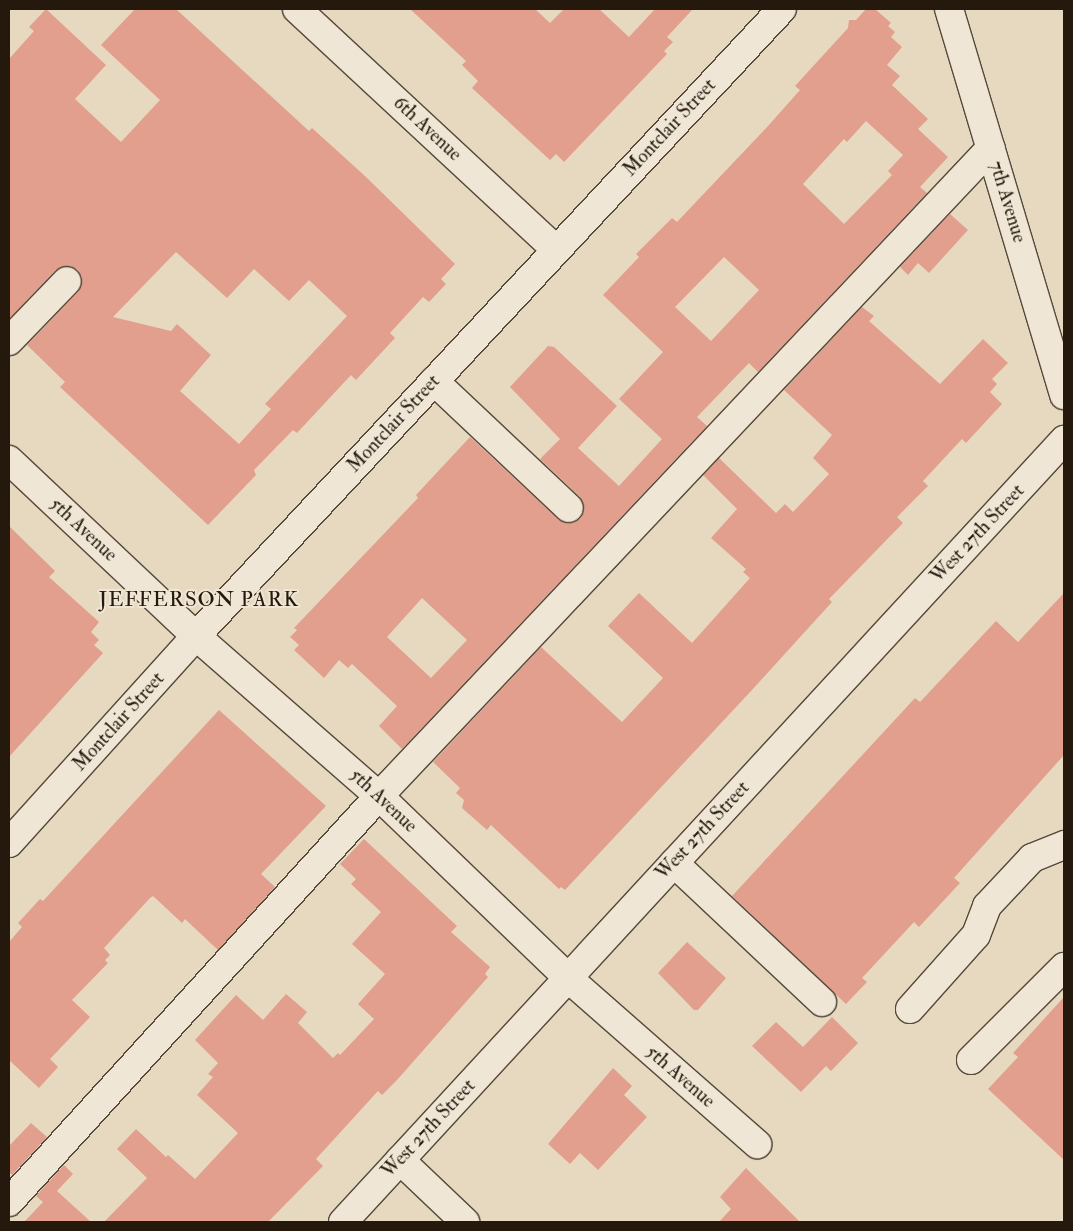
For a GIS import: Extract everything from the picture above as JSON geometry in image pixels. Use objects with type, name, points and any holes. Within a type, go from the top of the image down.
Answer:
[{"type":"street","name":"6th Avenue","points":[[297,9],[556,250]]},
{"type":"street","name":"Montclair Street","points":[[9,843],[196,636],[782,9]]},
{"type":"street","name":"7th Avenue","points":[[949,9],[1064,395]]},
{"type":"street","points":[[9,1202],[379,796],[990,148]]},
{"type":"street","points":[[9,341],[67,281]]},
{"type":"street","points":[[434,381],[569,508]]},
{"type":"street","name":"West 27th Street","points":[[343,1222],[1064,440]]},
{"type":"street","name":"5th Avenue","points":[[9,460],[196,636],[379,796],[568,978],[757,1144]]},
{"type":"street","points":[[910,1009],[976,935],[987,906],[1032,858],[1064,845]]},
{"type":"street","points":[[674,863],[822,1002]]},
{"type":"street","points":[[970,1060],[1064,967]]},
{"type":"street","points":[[400,1160],[465,1222]]},
{"type":"building","points":[[46,9],[106,65],[75,99],[121,142],[160,100],[101,45],[135,9],[176,9],[309,131],[312,128],[365,176],[455,264],[441,279],[446,284],[429,302],[423,297],[390,333],[395,338],[356,380],[351,375],[297,433],[293,430],[254,470],[256,475],[208,525],[60,387],[65,382],[27,345],[79,291],[82,277],[78,270],[70,266],[56,270],[9,319],[9,59],[34,31],[29,27]],"holes":[[[176,252],[227,298],[254,269],[289,301],[309,280],[347,316],[265,404],[271,409],[239,444],[180,391],[211,355],[177,324],[171,331],[113,317]]]},
{"type":"building","points":[[410,9],[535,9],[550,23],[564,9],[599,9],[629,37],[655,9],[693,9],[667,37],[673,42],[664,51],[667,54],[564,162],[556,154],[550,160],[472,88],[478,81],[462,65],[466,61]]},
{"type":"building","points":[[866,9],[875,9],[891,23],[888,26],[895,32],[891,37],[902,47],[887,65],[900,76],[892,85],[928,119],[918,129],[948,157],[920,187],[927,193],[758,372],[749,363],[697,417],[707,426],[402,749],[379,726],[397,706],[352,664],[348,668],[339,660],[324,678],[294,650],[299,645],[290,637],[297,630],[294,628],[418,498],[416,495],[470,437],[559,520],[573,523],[581,518],[584,511],[580,497],[540,459],[560,439],[510,387],[548,346],[554,347],[617,406],[578,448],[619,486],[662,439],[619,399],[663,352],[603,295],[639,257],[636,254],[672,218],[677,222],[768,126],[800,90],[795,86],[848,28],[849,20],[856,20]],"holes":[[[866,121],[903,155],[888,171],[892,175],[844,224],[803,184],[844,139],[847,142]],[[724,257],[759,290],[711,341],[675,307]],[[422,598],[467,640],[431,678],[387,637]]]},
{"type":"building","points":[[950,214],[968,230],[929,273],[918,263],[908,275],[900,267]]},
{"type":"building","points":[[862,307],[874,316],[869,321],[940,384],[983,339],[1008,363],[992,379],[997,384],[990,392],[1002,404],[966,443],[962,439],[923,481],[928,486],[897,517],[903,523],[829,599],[832,602],[752,690],[565,890],[561,887],[559,889],[491,825],[487,830],[462,808],[464,800],[456,793],[460,788],[433,762],[541,647],[622,722],[663,678],[608,626],[639,593],[692,643],[750,578],[743,572],[746,569],[711,538],[737,509],[703,475],[719,458],[776,513],[785,504],[793,512],[829,474],[813,458],[832,435],[784,390]]},
{"type":"building","points":[[9,526],[55,571],[49,577],[99,622],[91,632],[99,640],[94,645],[103,653],[9,757]]},
{"type":"building","points":[[1064,593],[1064,755],[954,878],[960,883],[919,927],[914,922],[862,978],[867,982],[846,1004],[732,896],[915,698],[920,702],[996,621],[1018,642]]},
{"type":"building","points":[[219,710],[326,806],[261,874],[275,887],[218,950],[185,919],[182,923],[153,896],[150,898],[104,948],[110,955],[105,960],[108,963],[72,1000],[90,1017],[50,1059],[58,1067],[39,1088],[9,1060],[9,942],[22,927],[18,923],[40,899],[43,901]]},
{"type":"building","points":[[364,839],[457,926],[451,932],[490,967],[485,974],[488,977],[397,1080],[382,1095],[378,1091],[316,1159],[323,1166],[268,1222],[104,1222],[147,1178],[117,1149],[136,1129],[166,1157],[168,1155],[195,1179],[238,1133],[197,1095],[213,1077],[208,1074],[218,1063],[195,1040],[236,995],[263,1020],[286,994],[307,1012],[298,1023],[333,1058],[338,1053],[340,1055],[374,1019],[358,1004],[385,974],[352,944],[381,912],[351,884],[356,879],[340,864]]},
{"type":"building","points":[[687,942],[726,978],[698,1010],[694,1010],[658,973]]},
{"type":"building","points":[[1064,997],[1064,1160],[988,1089],[1018,1057],[1013,1053]]},
{"type":"building","points":[[832,1017],[858,1043],[831,1071],[826,1066],[801,1092],[752,1046],[776,1022],[803,1047]]},
{"type":"building","points":[[613,1068],[632,1086],[624,1095],[647,1117],[598,1170],[580,1153],[570,1164],[548,1144]]},
{"type":"building","points":[[31,1123],[47,1137],[12,1175],[9,1172],[9,1146]]},
{"type":"building","points":[[64,1165],[73,1174],[57,1191],[91,1222],[24,1222],[43,1202],[36,1196]]},
{"type":"building","points":[[746,1168],[800,1222],[719,1222],[731,1209],[720,1197]]},
{"type":"district","name":"JEFFERSON PARK","points":[[199,600]]}]
